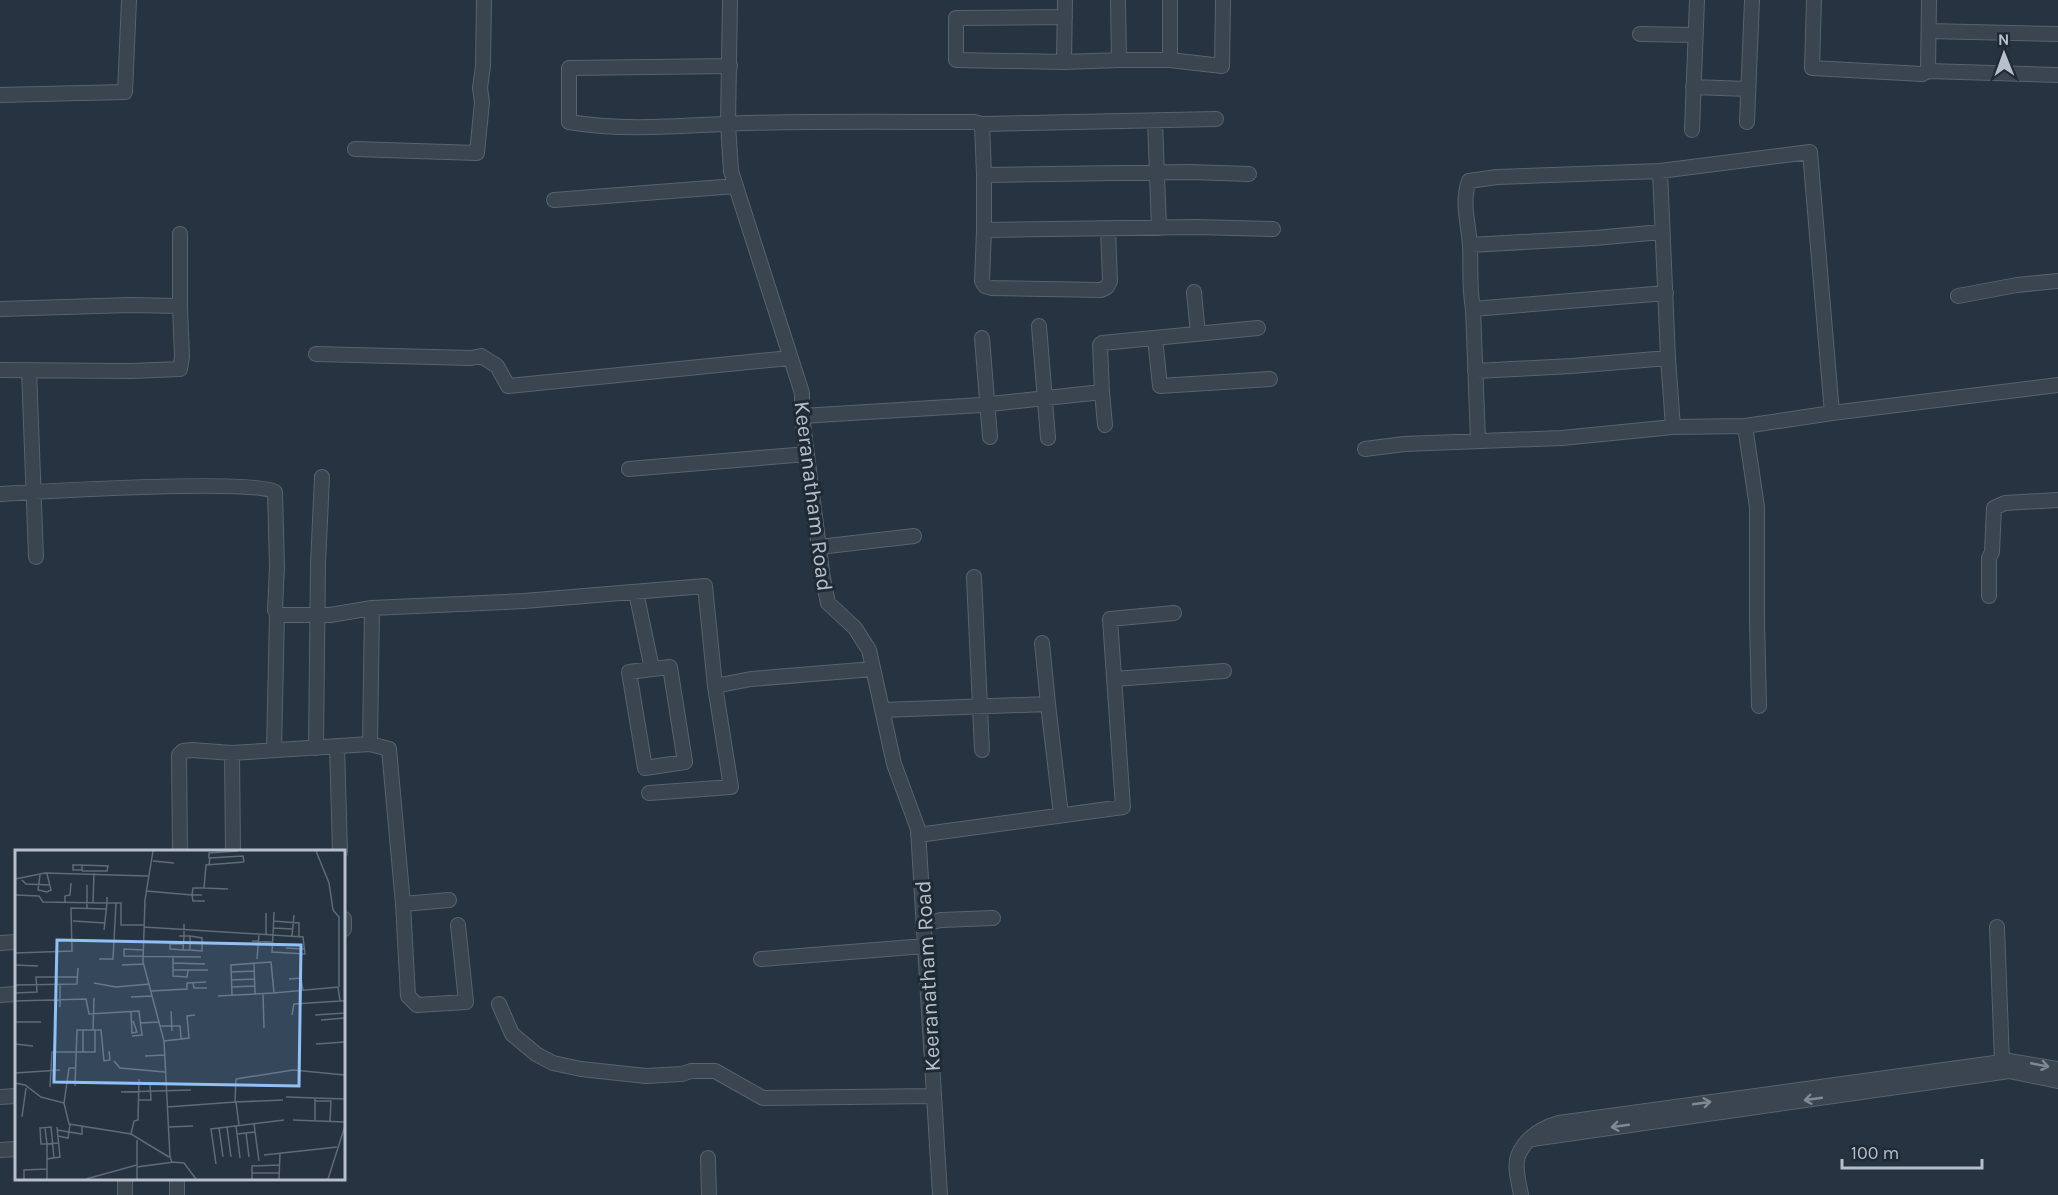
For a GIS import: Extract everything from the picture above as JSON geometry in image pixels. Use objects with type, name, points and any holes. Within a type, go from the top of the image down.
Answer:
[{"type":"street","points":[[0,96],[125,92],[129,0]]},
{"type":"street","points":[[355,149],[477,153],[482,102],[480,88],[483,66],[484,0]]},
{"type":"street","name":"Keeranatham Road","points":[[730,0],[728,124],[731,171],[802,393],[802,416],[828,603],[855,628],[869,650],[894,764],[918,829],[940,1195]]},
{"type":"street","points":[[1064,62],[1065,0]]},
{"type":"street","points":[[1118,0],[1119,60]]},
{"type":"street","points":[[1170,0],[1170,60]]},
{"type":"street","points":[[1065,17],[956,18],[956,60],[1064,62],[1170,60],[1222,66],[1223,0]]},
{"type":"street","points":[[1692,130],[1697,0]]},
{"type":"street","points":[[1747,122],[1752,0]]},
{"type":"street","points":[[1814,0],[1812,68],[1922,74],[1928,71],[2058,75]]},
{"type":"street","points":[[1928,71],[1929,0]]},
{"type":"street","points":[[1929,31],[2058,34]]},
{"type":"street","points":[[1640,34],[1695,35]]},
{"type":"street","points":[[730,66],[569,68],[569,122],[586,125],[654,126],[974,122],[982,124],[1216,119]]},
{"type":"street","points":[[1693,87],[1748,89]]},
{"type":"street","points":[[1155,121],[1158,228]]},
{"type":"street","points":[[982,124],[984,175],[982,281],[985,286],[1101,291],[1110,281],[1108,229]]},
{"type":"street","points":[[1478,440],[1473,309],[1470,294],[1470,245],[1465,209],[1465,193],[1469,181],[1497,177],[1660,171],[1810,152],[1832,413]]},
{"type":"street","points":[[1660,171],[1661,232],[1673,427]]},
{"type":"street","points":[[984,175],[1249,174]]},
{"type":"street","points":[[554,200],[736,186]]},
{"type":"street","points":[[984,230],[1274,229]]},
{"type":"street","points":[[1470,245],[1661,232]]},
{"type":"street","points":[[0,370],[180,369],[182,357],[180,234]]},
{"type":"street","points":[[1958,296],[2017,285],[2058,281]]},
{"type":"street","points":[[1194,292],[1198,334]]},
{"type":"street","points":[[1473,309],[1666,293]]},
{"type":"street","points":[[0,309],[130,305],[180,306]]},
{"type":"street","points":[[1038,326],[1048,438]]},
{"type":"street","points":[[1105,425],[1100,345],[1102,343],[1258,328]]},
{"type":"street","points":[[982,338],[990,436]]},
{"type":"street","points":[[1155,338],[1160,386],[1270,379]]},
{"type":"street","points":[[316,354],[471,358],[481,356],[497,366],[508,386],[790,358]]},
{"type":"street","points":[[1475,371],[1668,358]]},
{"type":"street","points":[[30,370],[36,557]]},
{"type":"street","points":[[1365,449],[1404,444],[1562,438],[1673,427],[1744,426],[2058,385]]},
{"type":"street","points":[[802,416],[988,404],[1102,393]]},
{"type":"street","points":[[1744,426],[1757,507],[1759,706]]},
{"type":"street","points":[[629,468],[807,454]]},
{"type":"street","points":[[316,747],[318,564],[322,477]]},
{"type":"street","points":[[0,494],[150,487],[253,486],[272,489],[275,492],[277,512],[274,750]]},
{"type":"street","points":[[1989,596],[1989,558],[1992,552],[1994,508],[2005,503],[2058,500]]},
{"type":"street","points":[[819,547],[914,536]]},
{"type":"street","points":[[974,576],[982,750]]},
{"type":"street","points":[[277,614],[330,615],[372,608],[524,602],[705,586],[715,686],[731,787],[649,793]]},
{"type":"street","points":[[636,592],[652,669]]},
{"type":"street","points":[[370,744],[372,608]]},
{"type":"street","points":[[918,835],[1123,807],[1110,619],[1174,613]]},
{"type":"street","points":[[1042,643],[1060,816]]},
{"type":"street","points":[[670,667],[686,762],[645,768],[629,672],[652,669],[670,667]]},
{"type":"street","points":[[715,686],[751,679],[873,669]]},
{"type":"street","points":[[1114,679],[1224,671]]},
{"type":"street","points":[[882,710],[1048,704]]},
{"type":"street","points":[[180,850],[180,755],[183,751],[232,753],[370,744],[388,748],[403,903],[408,996],[417,1005],[465,1002],[458,925]]},
{"type":"street","points":[[337,746],[340,850]]},
{"type":"street","points":[[232,753],[233,850]]},
{"type":"street","points":[[403,903],[449,900]]},
{"type":"street","points":[[924,924],[941,920],[993,918]]},
{"type":"street","points":[[1997,927],[2002,1062]]},
{"type":"street","points":[[0,943],[15,942]]},
{"type":"street","points":[[761,959],[925,946]]},
{"type":"street","points":[[0,995],[15,994]]},
{"type":"street","points":[[499,1004],[513,1034],[536,1054],[553,1063],[581,1069],[646,1076],[715,1071],[763,1098],[934,1096]]},
{"type":"street","points":[[1521,1195],[1517,1157],[1536,1133],[1545,1127],[1559,1123],[2002,1062],[2030,1063],[2058,1069]]},
{"type":"street","points":[[1530,1140],[2009,1071],[2058,1081]]},
{"type":"street","points":[[0,1150],[15,1149]]},
{"type":"street","points":[[708,1158],[709,1195]]}]
